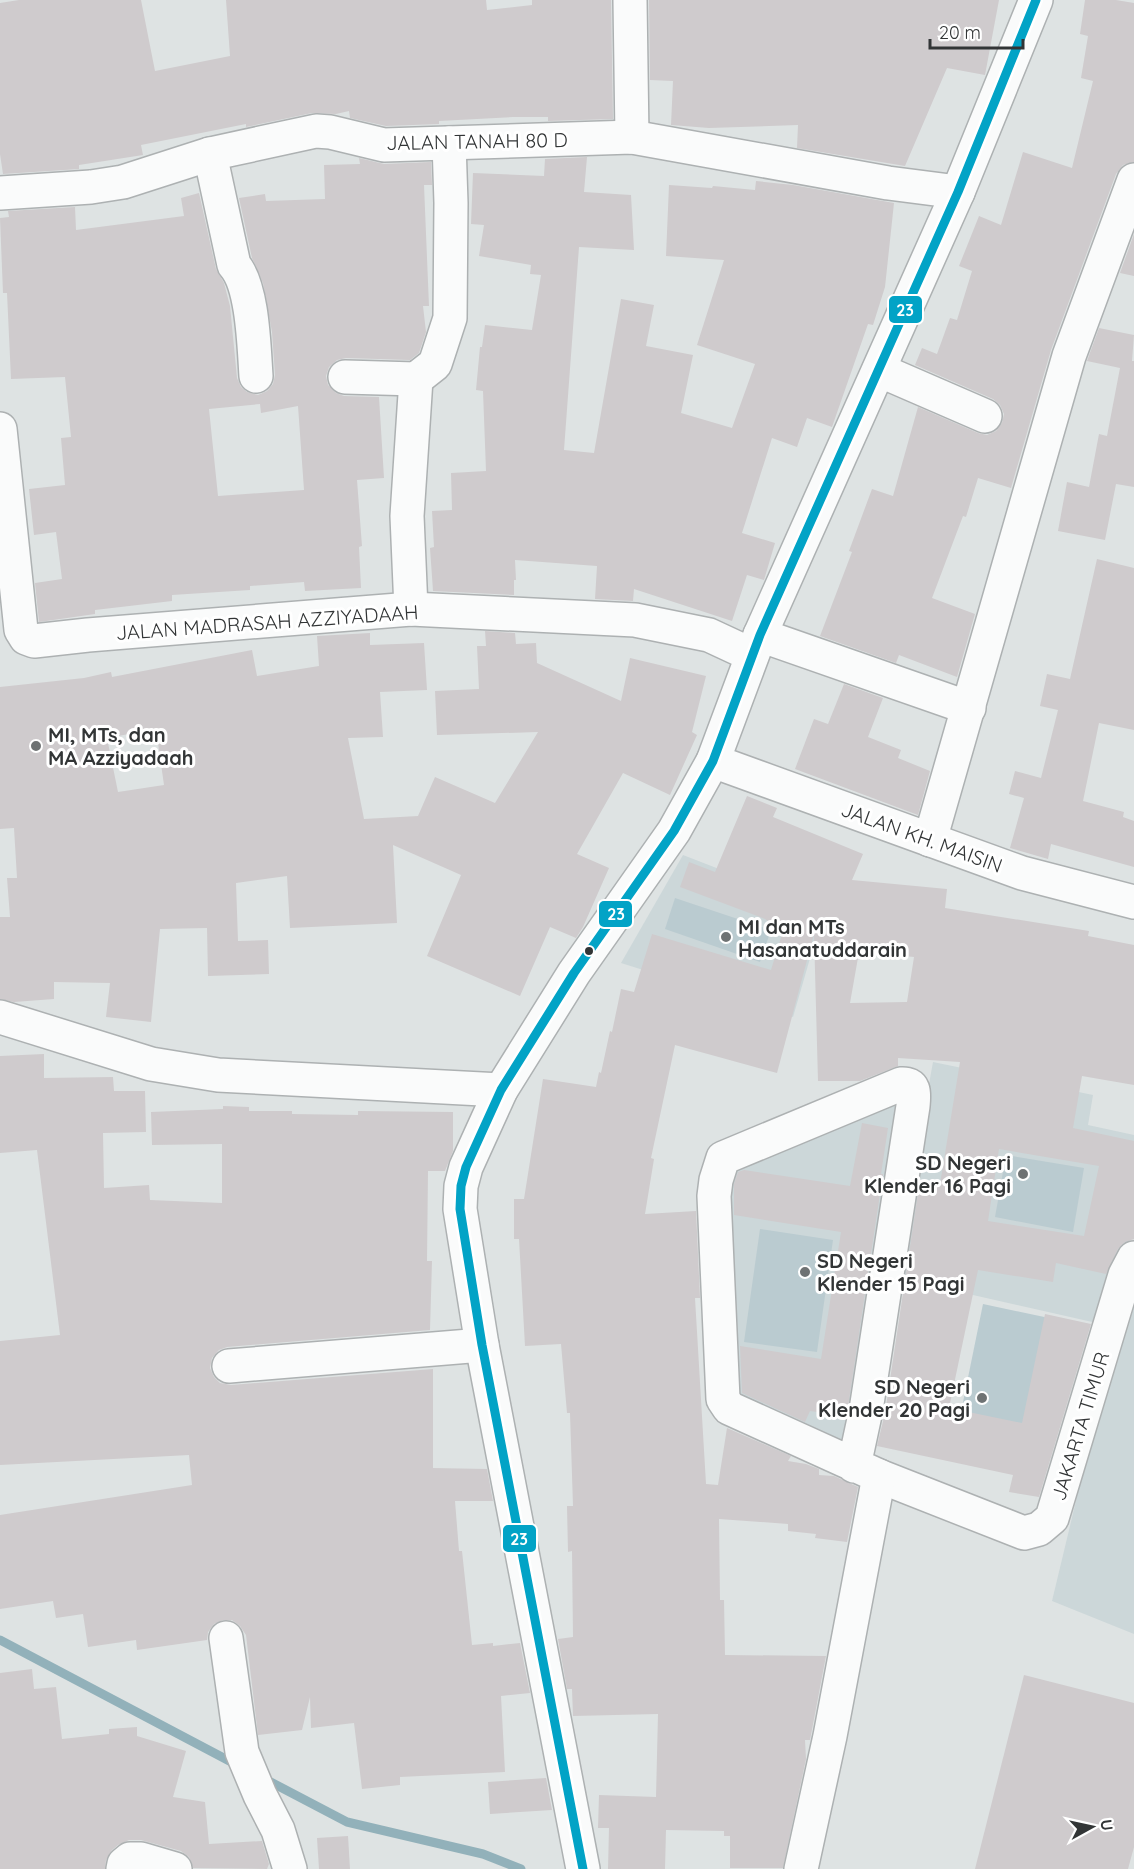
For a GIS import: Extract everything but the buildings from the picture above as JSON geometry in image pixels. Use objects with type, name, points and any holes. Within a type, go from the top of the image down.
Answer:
[{"type":"street","points":[[630,0],[632,137]]},
{"type":"street","points":[[582,1866],[482,1345],[460,1209],[461,1186],[466,1167],[490,1115],[574,973],[674,831],[712,761],[756,645],[836,461],[958,192],[1036,0]]},
{"type":"street","name":"JALAN TANAH 80 D","points":[[0,193],[91,187],[123,182],[210,154],[316,131],[330,132],[384,145],[632,137],[888,183],[958,192]]},
{"type":"street","points":[[345,377],[416,379],[435,364],[450,318],[449,143]]},
{"type":"street","points":[[210,154],[234,266],[241,275],[253,325],[256,376]]},
{"type":"street","points":[[930,840],[1069,356],[1134,180]]},
{"type":"street","points":[[879,370],[985,416]]},
{"type":"street","points":[[411,609],[407,516],[416,379]]},
{"type":"street","name":"JALAN MADRASAH AZZIYADAAH","points":[[0,429],[21,630],[26,638],[33,642],[99,634],[411,609],[635,620],[756,645],[969,708]]},
{"type":"street","name":"JALAN KH. MAISIN","points":[[712,761],[1022,873],[1134,902]]},
{"type":"street","points":[[0,1017],[151,1064],[218,1076],[490,1115]]},
{"type":"street","points":[[801,1869],[830,1736],[866,1471],[866,1410],[913,1106],[914,1091],[912,1085],[908,1083],[723,1158],[714,1196],[723,1399],[729,1408],[866,1471]]},
{"type":"street","name":"JAKARTA TIMUR","points":[[866,1471],[1024,1533],[1039,1529],[1052,1518],[1125,1275],[1134,1258]]},
{"type":"street","points":[[229,1366],[482,1345]]},
{"type":"street","points":[[226,1638],[242,1752],[278,1830],[290,1869]]},
{"type":"street","points":[[123,1869],[124,1864],[130,1859],[141,1859],[175,1869]]},
{"type":"shaded area","name":"MI dan MTs Hasanatuddarain","points":[[683,855],[824,910],[793,1017],[621,963]]},
{"type":"shaded area","points":[[675,898],[771,930],[760,962],[665,929]]},
{"type":"shaded area","name":"SD Negeri Klender 16 Pagi","points":[[933,1062],[1093,1095],[1088,1125],[1134,1135],[1134,1213],[1110,1326],[894,1277]]},
{"type":"shaded area","name":"SD Negeri Klender 15 Pagi","points":[[920,1084],[857,1459],[716,1393],[725,1151]]},
{"type":"shaded area","points":[[1006,1155],[1084,1168],[1073,1232],[995,1217]]},
{"type":"shaded area","points":[[760,1229],[833,1240],[817,1352],[744,1342]]},
{"type":"shaded area","points":[[1134,1259],[1134,1634],[1052,1601]]},
{"type":"shaded area","points":[[983,1304],[1049,1318],[1027,1426],[961,1412]]},
{"type":"waterway","points":[[0,1640],[237,1765]]},
{"type":"waterway","points":[[263,1778],[347,1822],[483,1854],[521,1869]]},
{"type":"transit line","name":"23","points":[[583,1869],[482,1345],[460,1209],[461,1186],[466,1167],[501,1090],[574,973],[674,831],[713,761],[760,635],[958,192],[1036,0]]},
{"type":"place","name":"MI, MTs, dan MA Azziyadaah","points":[[36,746]]},
{"type":"place","name":"MI dan MTs Hasanatuddarain","points":[[726,937]]},
{"type":"place","name":"SD Negeri Klender 16 Pagi","points":[[1023,1174]]},
{"type":"place","name":"SD Negeri Klender 15 Pagi","points":[[805,1272]]},
{"type":"place","name":"SD Negeri Klender 20 Pagi","points":[[982,1398]]}]
